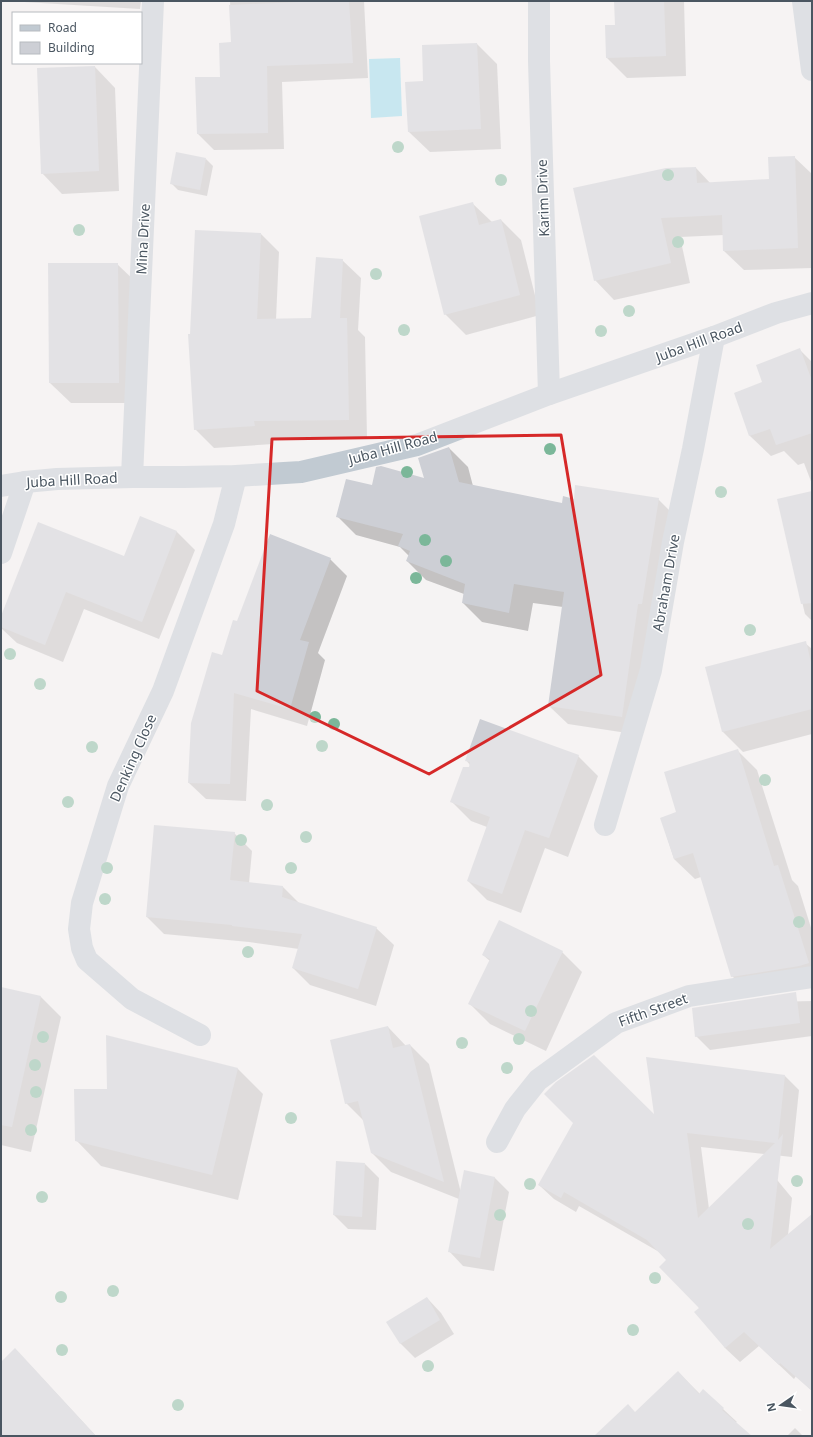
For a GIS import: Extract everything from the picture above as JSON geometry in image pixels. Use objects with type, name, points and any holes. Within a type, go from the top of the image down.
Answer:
[{"type":"street","name":"Mina Drive","points":[[132,477],[154,1]]},
{"type":"street","name":"Karim Drive","points":[[539,1],[539,61],[549,394]]},
{"type":"street","points":[[803,1],[812,70]]},
{"type":"street","name":"Juba Hill Road","points":[[1,486],[25,482],[132,477],[236,476],[301,472],[417,445],[549,394],[714,337],[776,313],[812,303]]},
{"type":"street","name":"Abraham Drive","points":[[606,825],[651,670],[673,542],[693,449],[714,337]]},
{"type":"street","name":"Denking Close","points":[[200,1036],[132,999],[88,960],[82,948],[79,930],[82,903],[118,786],[163,692],[224,524],[236,476]]},
{"type":"street","points":[[1,553],[25,482]]},
{"type":"street","name":"Fifth Street","points":[[498,1142],[515,1109],[538,1080],[616,1022],[689,996],[812,976]]},
{"type":"highlighted area","points":[[561,435],[601,675],[429,774],[257,691],[272,439]]},
{"type":"water","points":[[400,58],[402,116],[371,118],[369,59]]},
{"type":"building","points":[[349,1],[353,63],[267,66],[268,133],[197,134],[195,77],[220,77],[219,43],[231,42],[229,5]]},
{"type":"building","points":[[614,1],[664,1],[666,56],[606,58],[605,25],[615,25]]},
{"type":"building","points":[[477,43],[481,129],[408,132],[405,82],[423,81],[422,45]]},
{"type":"building","points":[[95,66],[99,171],[41,174],[37,68]]},
{"type":"building","points":[[176,152],[206,158],[200,190],[170,184]]},
{"type":"building","points":[[795,156],[798,248],[723,251],[722,215],[661,218],[671,263],[594,281],[573,188],[666,168],[696,167],[697,183],[769,179],[768,157]]},
{"type":"building","points":[[473,202],[479,225],[501,219],[520,295],[444,315],[419,216]]},
{"type":"building","points":[[195,230],[261,233],[257,319],[311,318],[316,257],[343,259],[340,318],[347,318],[349,420],[254,421],[255,426],[194,430],[188,334],[190,334]]},
{"type":"building","points":[[48,263],[118,263],[119,383],[49,383]]},
{"type":"building","points":[[800,348],[812,381],[812,433],[776,445],[770,429],[749,436],[734,393],[762,382],[756,365]]},
{"type":"building","points":[[449,447],[459,482],[562,503],[563,496],[574,499],[575,485],[659,498],[642,604],[638,604],[622,717],[548,706],[564,592],[514,584],[509,613],[462,603],[465,584],[406,561],[410,551],[398,546],[403,534],[336,517],[346,479],[372,485],[376,467],[381,466],[424,478],[418,458]]},
{"type":"building","points":[[812,491],[812,603],[801,604],[777,499]]},
{"type":"building","points":[[140,516],[177,531],[142,622],[66,592],[45,645],[1,627],[1,616],[38,522],[124,556]]},
{"type":"building","points":[[270,534],[331,558],[300,640],[309,642],[290,709],[234,693],[230,784],[188,783],[191,723],[212,652],[222,655],[233,620],[237,621]]},
{"type":"building","points":[[806,641],[812,667],[812,709],[722,732],[705,667]]},
{"type":"building","points":[[480,719],[579,755],[549,838],[525,830],[502,894],[467,881],[490,817],[450,802],[463,767],[469,767],[470,762],[465,761]]},
{"type":"building","points":[[738,749],[774,866],[778,865],[809,963],[731,977],[693,853],[674,859],[660,818],[676,812],[664,772]]},
{"type":"building","points":[[154,825],[235,832],[230,880],[283,886],[282,897],[377,927],[358,989],[292,968],[302,934],[232,925],[146,917]]},
{"type":"building","points":[[499,920],[563,951],[525,1031],[468,1004],[490,959],[482,955]]},
{"type":"building","points":[[1,987],[41,996],[12,1127],[1,1125]]},
{"type":"building","points":[[796,992],[800,1023],[695,1037],[692,1008]]},
{"type":"building","points":[[388,1026],[393,1048],[410,1044],[444,1182],[371,1153],[358,1101],[345,1104],[330,1040]]},
{"type":"building","points":[[106,1035],[238,1068],[212,1175],[75,1141],[74,1089],[107,1089]]},
{"type":"building","points":[[594,1055],[654,1114],[646,1057],[785,1075],[778,1140],[783,1134],[770,1249],[812,1214],[812,1391],[780,1363],[779,1365],[744,1332],[725,1348],[694,1312],[699,1308],[659,1267],[666,1260],[647,1240],[564,1192],[561,1198],[538,1185],[573,1123],[544,1094],[556,1082]],"holes":[[[687,1133],[775,1143],[698,1218]]]},
{"type":"building","points":[[336,1161],[365,1163],[362,1217],[333,1215]]},
{"type":"building","points":[[464,1170],[495,1177],[480,1258],[448,1252]]},
{"type":"building","points":[[427,1297],[440,1320],[400,1344],[386,1322]]},
{"type":"building","points":[[15,1348],[96,1436],[1,1436],[1,1362]]},
{"type":"building","points":[[678,1371],[699,1394],[703,1389],[724,1408],[722,1410],[752,1436],[594,1436],[628,1404],[635,1412]]}]
